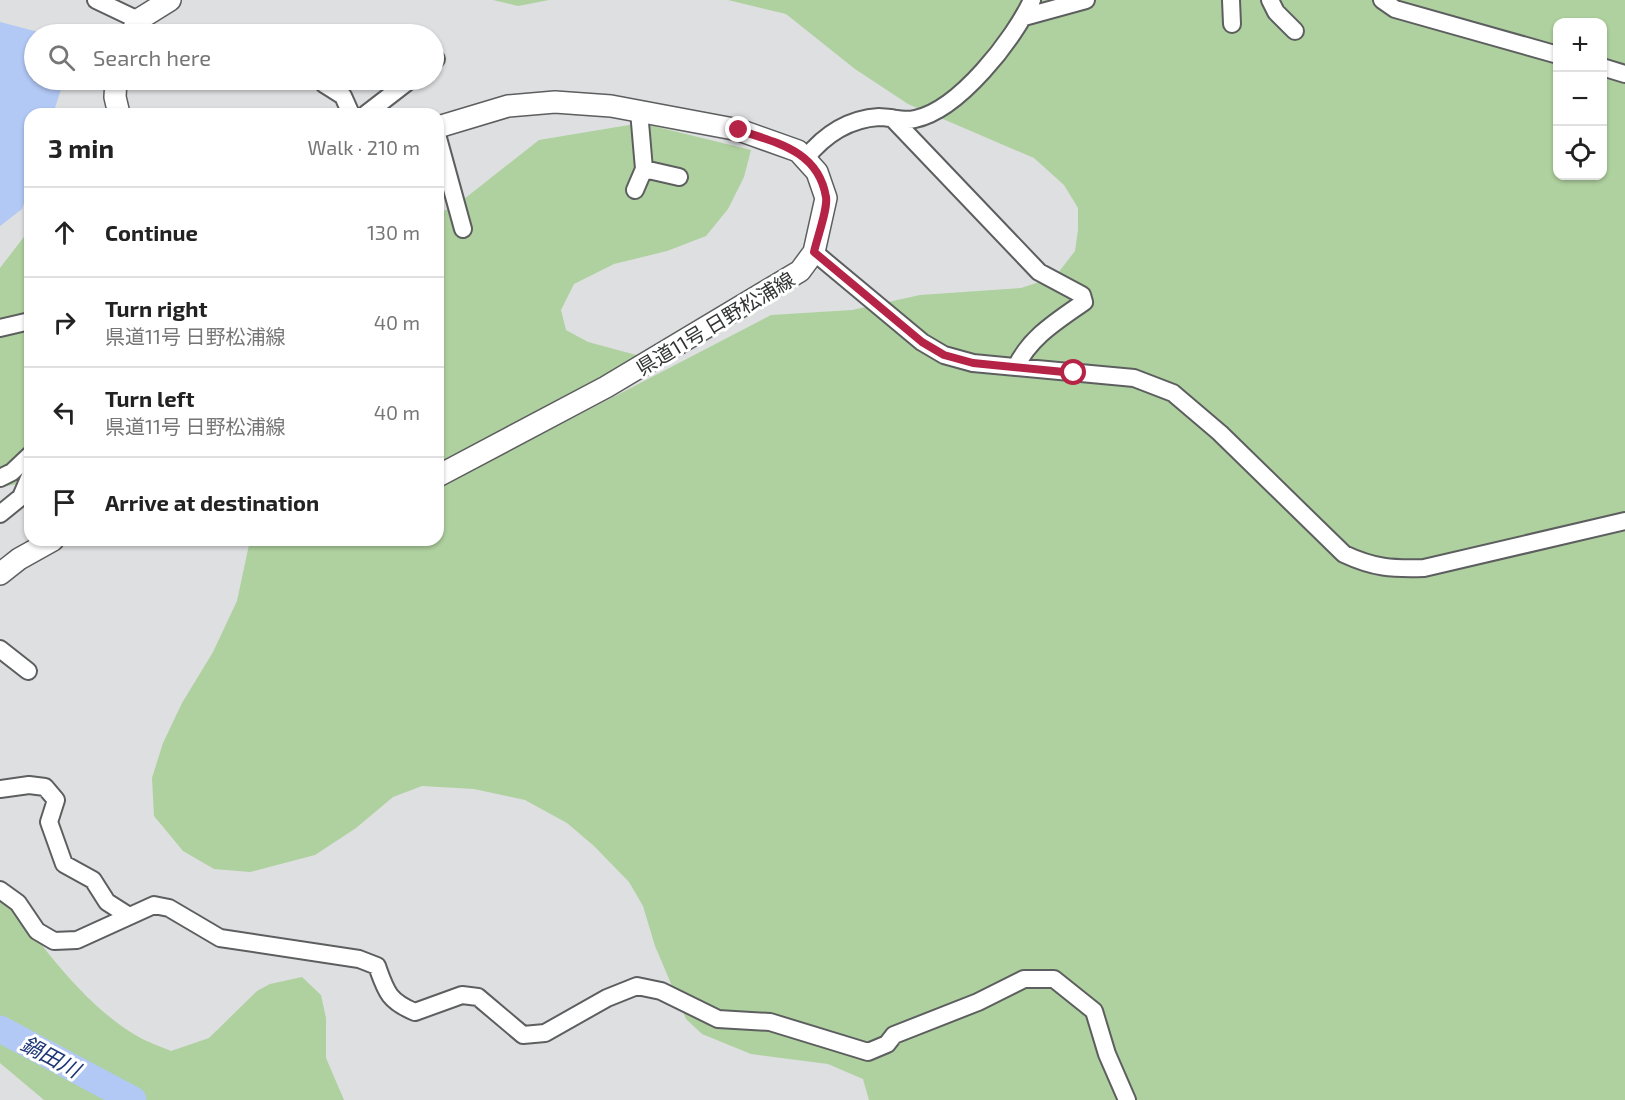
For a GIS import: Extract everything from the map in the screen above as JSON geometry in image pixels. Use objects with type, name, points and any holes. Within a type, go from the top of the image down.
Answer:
[{"type":"main road","points":[[138,24],[170,0]]},
{"type":"main road","points":[[115,90],[118,108]]},
{"type":"main road","name":"県道11号 日野松浦線","points":[[444,125],[508,106],[555,102],[639,111],[739,130],[798,151],[817,172],[826,198],[814,252],[800,272],[606,387],[444,473]]},
{"type":"main road","points":[[0,574],[19,559],[42,546]]},
{"type":"street","points":[[96,0],[130,24]]},
{"type":"street","points":[[805,159],[820,140],[847,123],[878,117],[915,119],[945,106],[984,70],[1024,17],[1032,0]]},
{"type":"street","points":[[1024,17],[1086,0]]},
{"type":"street","points":[[1231,0],[1232,24]]},
{"type":"street","points":[[1270,0],[1276,12],[1295,31]]},
{"type":"street","points":[[1382,0],[1395,9],[1553,54]]},
{"type":"street","points":[[1607,69],[1625,74]]},
{"type":"street","points":[[334,90],[343,96],[348,108]]},
{"type":"street","points":[[374,108],[397,90]]},
{"type":"street","points":[[635,190],[644,169],[639,111]]},
{"type":"street","points":[[892,118],[1039,272],[1082,295],[1084,302],[1040,333],[1023,353],[1016,367]]},
{"type":"street","points":[[444,160],[463,229]]},
{"type":"street","points":[[644,169],[679,177]]},
{"type":"street","points":[[814,252],[922,342],[944,355],[973,363],[1134,378],[1173,393],[1220,433],[1344,554],[1367,565],[1392,569],[1424,568],[1625,521]]},
{"type":"street","points":[[0,328],[24,322]]},
{"type":"street","points":[[0,478],[12,472],[24,461]]},
{"type":"street","points":[[0,514],[21,497],[24,490]]},
{"type":"street","points":[[0,649],[28,671]]},
{"type":"street","points":[[0,789],[29,785],[45,787],[56,800],[49,822],[64,864],[93,880],[107,902],[129,916]]},
{"type":"street","points":[[0,890],[18,903],[37,931],[54,941],[77,940],[154,905],[169,908],[220,938],[359,959],[377,966],[388,995],[400,1006],[415,1012],[462,995],[478,997],[524,1035],[545,1034],[607,998],[637,986],[661,991],[718,1019],[770,1022],[868,1052],[887,1044],[894,1035],[948,1015],[1024,979],[1054,979],[1094,1011],[1107,1054],[1127,1100]]},
{"type":"green space","points":[[493,0],[549,0],[518,6]]},
{"type":"green space","points":[[728,0],[1625,0],[1625,1100],[869,1100],[863,1079],[828,1064],[751,1054],[702,1034],[686,1019],[655,946],[643,906],[629,882],[594,846],[567,823],[525,800],[474,789],[422,786],[393,797],[356,828],[315,855],[250,872],[214,869],[183,851],[154,816],[152,778],[163,743],[182,703],[213,652],[237,601],[249,546],[444,546],[444,485],[771,315],[852,310],[920,295],[1021,288],[1055,277],[1075,251],[1078,230],[1078,208],[1064,185],[1034,158],[908,104],[855,69],[786,14]]},
{"type":"green space","points":[[641,123],[751,150],[744,177],[728,209],[706,236],[667,251],[614,264],[574,284],[561,310],[566,330],[588,342],[640,356],[444,464],[444,211],[454,207],[539,140]]},
{"type":"green space","points":[[24,237],[24,483],[0,487],[0,268]]},
{"type":"green space","points":[[0,886],[44,948],[78,988],[116,1022],[137,1036],[171,1051],[209,1038],[257,991],[270,984],[302,977],[321,995],[326,1018],[326,1058],[344,1100],[44,1100],[0,1063]]},
{"type":"water","points":[[0,22],[24,28],[24,90],[61,90],[55,108],[24,108],[24,203],[22,209],[0,226]]},
{"type":"waterway","name":"鍋田川","points":[[0,1029],[133,1100]]},
{"type":"route","points":[[739,130],[798,151],[817,172],[826,198],[814,252],[922,342],[944,355],[973,363],[1074,373]]}]
